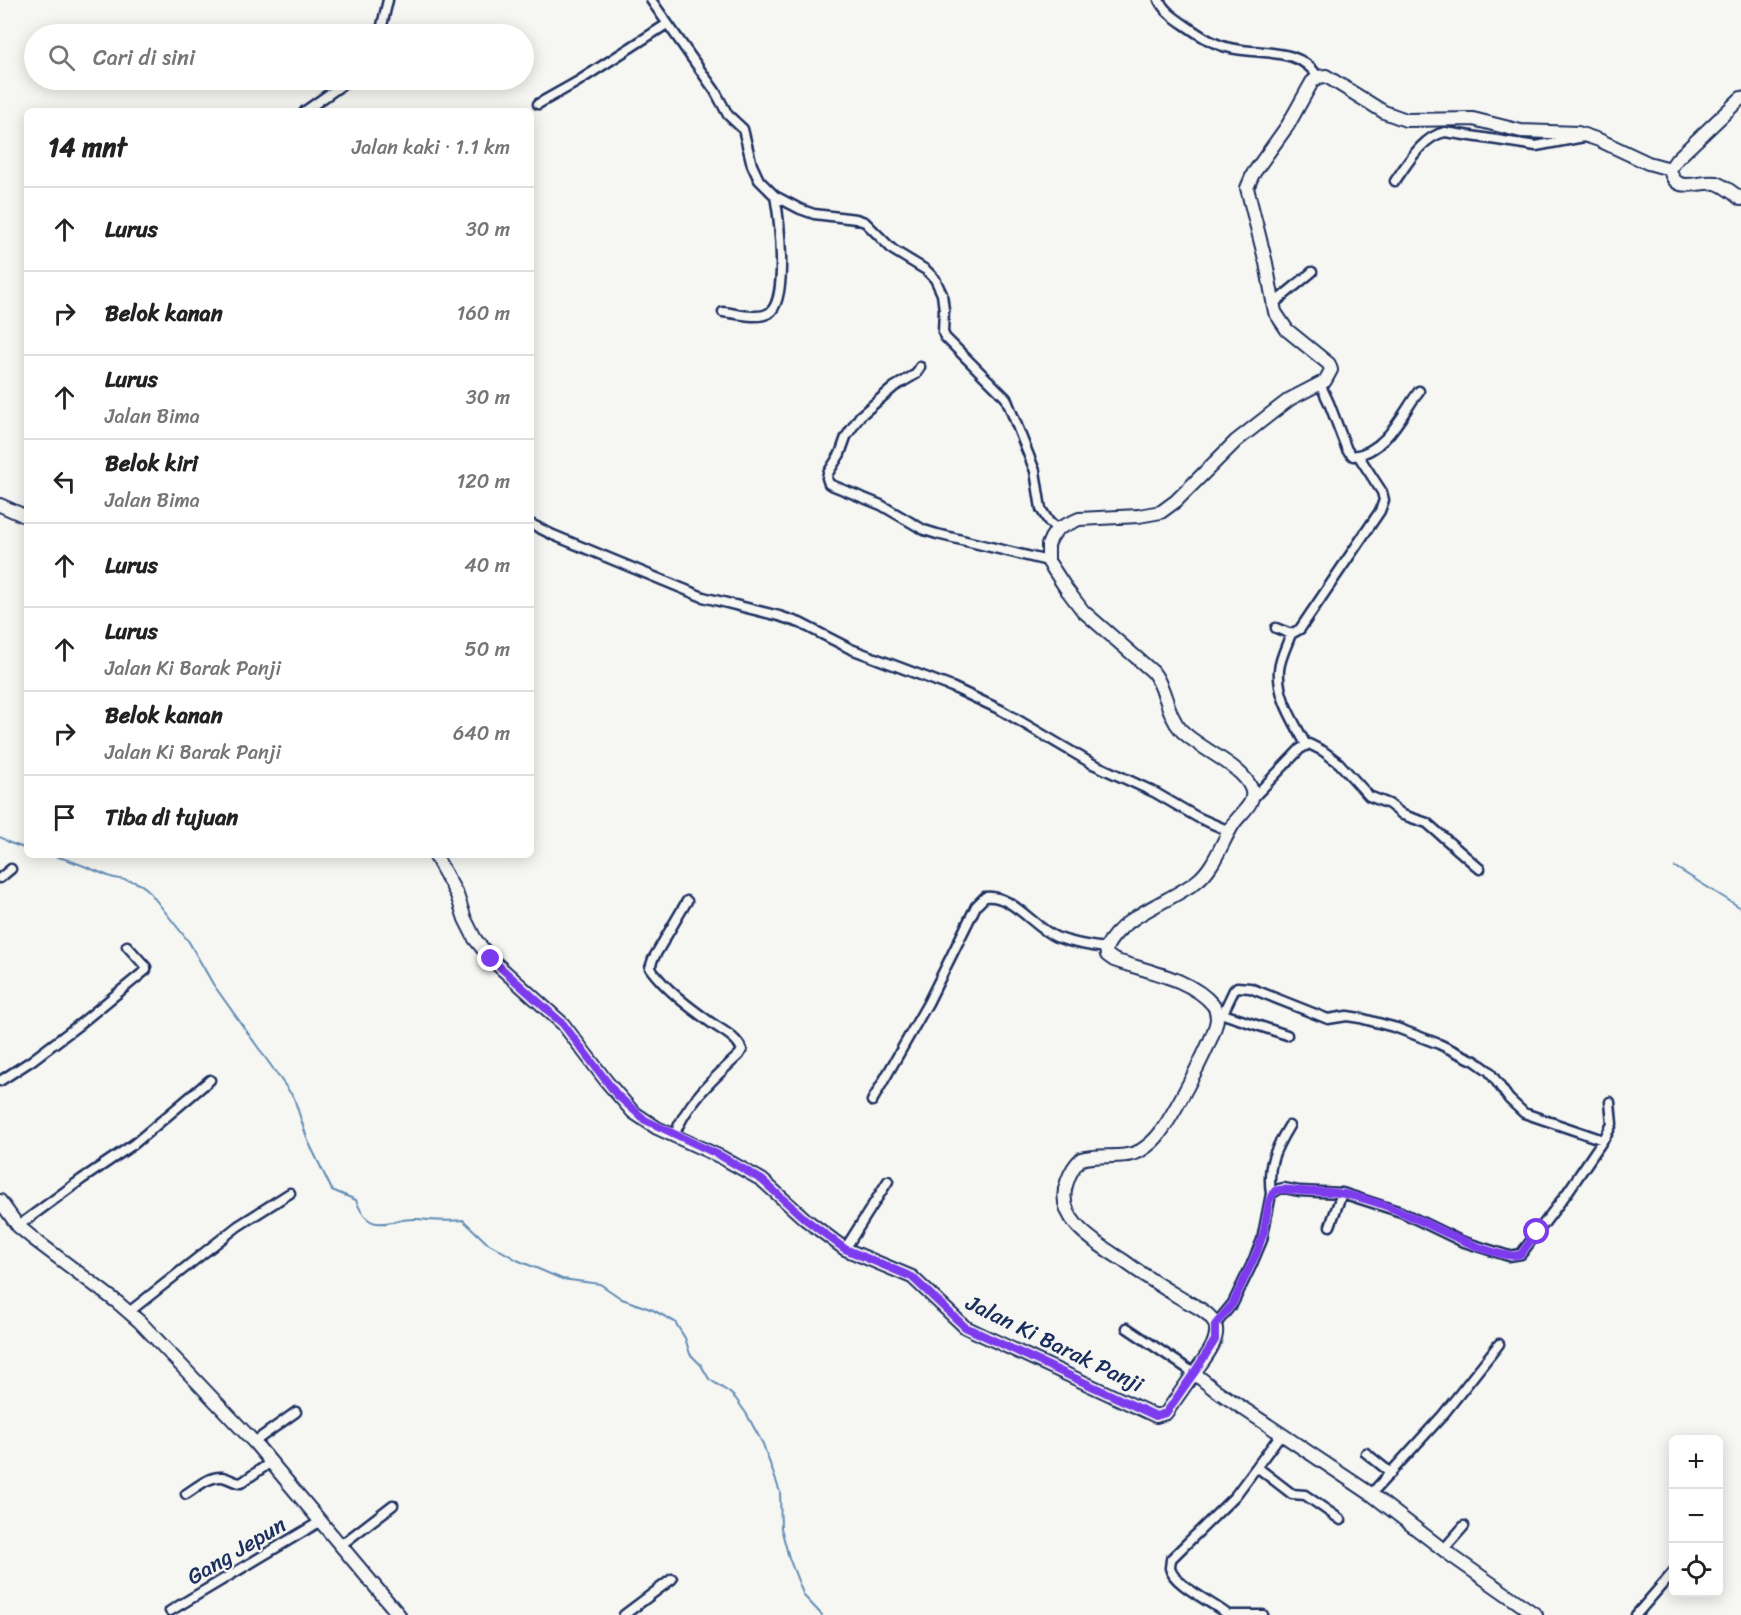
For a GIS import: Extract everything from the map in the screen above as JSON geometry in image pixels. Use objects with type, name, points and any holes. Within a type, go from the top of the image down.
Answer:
[{"type":"street","points":[[383,24],[388,0]]},
{"type":"street","points":[[651,0],[715,91],[728,115],[743,129],[756,175],[775,196],[814,214],[861,220],[893,250],[917,263],[935,279],[944,302],[943,332],[945,337],[1006,398],[1035,471],[1041,509],[1048,522],[1057,529]]},
{"type":"street","points":[[1159,0],[1178,20],[1216,44],[1235,49],[1291,55],[1302,59],[1318,76]]},
{"type":"street","points":[[538,104],[577,82],[667,24]]},
{"type":"street","points":[[1253,798],[1248,783],[1234,769],[1181,729],[1172,716],[1158,679],[1129,650],[1083,611],[1058,579],[1048,561],[1048,545],[1057,529],[1079,519],[1139,516],[1161,512],[1176,501],[1222,454],[1255,426],[1290,399],[1325,381],[1330,374],[1329,364],[1287,330],[1277,317],[1272,305],[1269,276],[1247,188],[1253,174],[1288,125],[1312,82],[1318,76],[1326,76],[1384,112],[1406,120],[1473,119],[1521,131],[1578,133],[1648,164],[1670,169]]},
{"type":"street","points":[[309,108],[335,90]]},
{"type":"street","points":[[1670,169],[1677,159],[1741,98]]},
{"type":"street","points":[[1395,181],[1416,153],[1435,134],[1459,133],[1536,146],[1587,136]]},
{"type":"street","points":[[1670,169],[1674,179],[1682,185],[1717,184],[1724,186],[1741,199]]},
{"type":"street","points":[[723,312],[761,315],[769,313],[775,306],[782,263],[781,235],[775,196]]},
{"type":"street","points":[[1272,305],[1312,272]]},
{"type":"street","points":[[920,367],[916,374],[884,395],[854,424],[828,473],[829,484],[881,505],[924,530],[1048,561]]},
{"type":"street","points":[[1320,384],[1351,455],[1370,451],[1389,435],[1419,391]]},
{"type":"street","points":[[1306,745],[1287,709],[1279,669],[1291,634],[1300,629],[1364,537],[1383,504],[1382,492],[1358,455]]},
{"type":"street","points":[[0,505],[24,516]]},
{"type":"street","points":[[534,526],[703,597],[800,623],[851,649],[952,687],[1001,710],[1092,763],[1229,831]]},
{"type":"street","points":[[1276,628],[1291,634]]},
{"type":"street","points":[[1287,1035],[1220,1013],[1206,999],[1185,985],[1114,960],[1107,955],[1106,948],[1115,934],[1149,909],[1198,880],[1253,798],[1306,745],[1309,744],[1323,751],[1339,763],[1369,796],[1389,804],[1403,815],[1427,823],[1480,869]]},
{"type":"street","name":"Jalan Ki Barak Panji","points":[[437,858],[458,895],[468,928],[491,959],[563,1024],[617,1095],[633,1112],[674,1136],[721,1156],[762,1180],[805,1219],[845,1249],[912,1277],[965,1327],[1156,1416],[1166,1413],[1194,1373],[1215,1340],[1215,1325]]},
{"type":"street","points":[[0,878],[11,869]]},
{"type":"street","points":[[872,1101],[928,1003],[976,906],[985,897],[994,896],[1009,901],[1031,921],[1055,936],[1080,944],[1106,948]]},
{"type":"street","points":[[674,1136],[682,1115],[689,1105],[742,1050],[729,1035],[687,1004],[650,968],[687,901]]},
{"type":"street","points":[[0,1081],[80,1024],[146,970],[127,946]]},
{"type":"street","points":[[1289,1126],[1277,1146],[1270,1165],[1271,1194],[1262,1240],[1233,1303],[1215,1325],[1209,1315],[1150,1280],[1082,1231],[1069,1214],[1063,1191],[1072,1170],[1081,1159],[1131,1154],[1145,1148],[1155,1139],[1170,1117],[1212,1037],[1220,1013],[1234,990],[1242,987],[1250,988],[1328,1019],[1352,1017],[1397,1028],[1439,1044],[1475,1061],[1489,1071],[1509,1099],[1524,1113],[1603,1140]]},
{"type":"street","points":[[18,1226],[134,1144],[210,1080]]},
{"type":"street","points":[[1271,1194],[1279,1189],[1342,1192],[1401,1212],[1461,1240],[1509,1256],[1517,1256],[1524,1251],[1603,1140],[1612,1124],[1610,1102]]},
{"type":"street","points":[[845,1249],[888,1181]]},
{"type":"street","points":[[1330,1226],[1342,1192]]},
{"type":"street","points":[[129,1312],[238,1226],[290,1193]]},
{"type":"street","points":[[0,1201],[18,1226],[129,1312],[254,1442],[399,1615]]},
{"type":"street","points":[[1127,1328],[1371,1494],[1443,1550],[1536,1615]]},
{"type":"street","points":[[1371,1494],[1442,1416],[1498,1344]]},
{"type":"street","points":[[254,1442],[296,1412]]},
{"type":"street","points":[[1263,1615],[1228,1615],[1183,1585],[1170,1568],[1171,1559],[1175,1553],[1196,1537],[1225,1507],[1281,1434]]},
{"type":"street","points":[[1366,1453],[1390,1473]]},
{"type":"street","points":[[186,1494],[207,1480],[215,1478],[225,1477],[237,1484],[241,1483],[271,1462]]},
{"type":"street","points":[[1257,1467],[1292,1494],[1305,1495],[1341,1520]]},
{"type":"street","points":[[341,1545],[393,1504]]},
{"type":"street","name":"Gang Jepun","points":[[171,1611],[321,1521]]},
{"type":"street","points":[[1443,1550],[1464,1526]]},
{"type":"street","points":[[1636,1615],[1669,1577]]},
{"type":"street","points":[[624,1615],[672,1579]]},
{"type":"waterway","points":[[0,837],[24,848]]},
{"type":"waterway","points":[[61,858],[111,877],[134,882],[147,889],[189,942],[213,984],[294,1098],[308,1141],[332,1190],[356,1200],[367,1219],[381,1223],[406,1219],[463,1220],[486,1242],[517,1260],[562,1279],[600,1284],[622,1299],[653,1310],[675,1322],[685,1338],[690,1354],[701,1365],[709,1379],[736,1399],[763,1444],[780,1492],[781,1528],[789,1558],[804,1596],[822,1615]]},
{"type":"waterway","points":[[1675,867],[1741,908]]},
{"type":"route","points":[[491,959],[563,1024],[617,1095],[633,1112],[657,1128],[721,1156],[762,1180],[822,1233],[853,1254],[897,1269],[912,1277],[965,1327],[1156,1416],[1166,1413],[1215,1340],[1215,1325],[1233,1303],[1242,1285],[1262,1240],[1271,1194],[1279,1189],[1342,1192],[1375,1202],[1448,1235],[1509,1256],[1521,1254],[1537,1232]]}]
